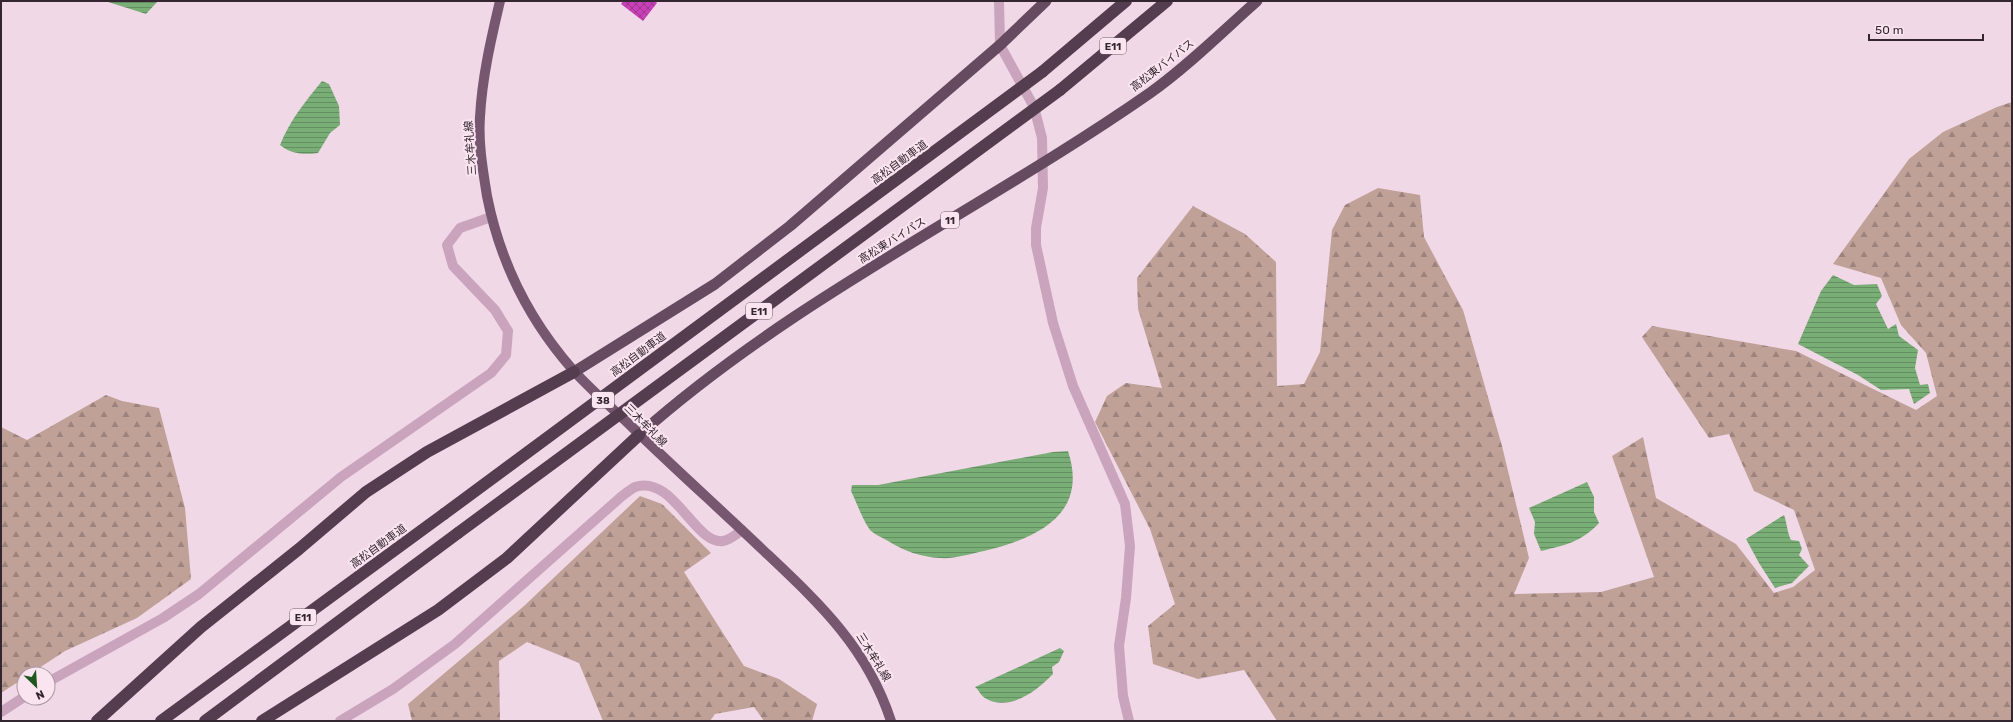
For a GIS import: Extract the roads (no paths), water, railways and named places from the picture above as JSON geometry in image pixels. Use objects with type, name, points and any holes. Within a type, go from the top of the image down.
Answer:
[{"type":"highway","points":[[97,721],[201,627],[299,549],[366,492],[427,452],[574,372],[715,284],[777,236],[1000,45],[1046,1]]},
{"type":"highway","name":"高松自動車道","points":[[161,721],[1042,72],[1126,1]]},
{"type":"highway","name":"E11","points":[[205,721],[1060,90],[1167,1]]},
{"type":"highway","name":"高松東バイパス","points":[[639,435],[664,413],[719,370],[798,314],[1042,163],[1152,92],[1257,1]]},
{"type":"highway","points":[[262,721],[438,610],[501,563],[639,435]]},
{"type":"main road","name":"三木牟礼線","points":[[500,1],[486,64],[480,119],[484,177],[492,217],[501,251],[519,293],[547,339],[574,372],[665,461],[742,530],[812,596],[846,634],[880,689],[891,721]]},
{"type":"street","points":[[999,1],[1000,45],[1034,107],[1042,138],[1043,188],[1036,228],[1036,246],[1053,323],[1073,386],[1125,504],[1130,546],[1126,598],[1119,646],[1123,696],[1128,721]]},
{"type":"street","points":[[56,678],[163,618],[199,594],[341,477],[491,373],[506,355],[508,331],[495,310],[453,266],[447,245],[460,228],[492,217]]},
{"type":"street","points":[[340,721],[393,689],[455,644],[622,496],[635,487],[648,486],[662,490],[710,538],[723,542],[742,530]]},
{"type":"street","points":[[1,712],[16,702]]}]
